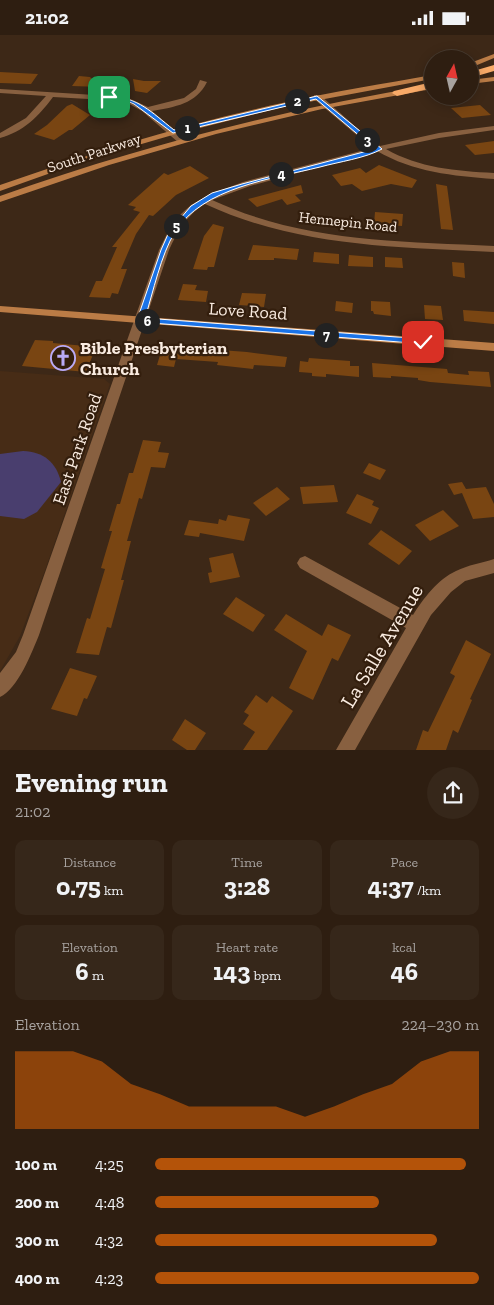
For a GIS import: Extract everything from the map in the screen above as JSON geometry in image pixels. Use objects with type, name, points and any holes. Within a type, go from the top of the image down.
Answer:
[{"type":"highway","points":[[479,72],[494,68]]},
{"type":"highway","points":[[398,93],[424,88]]},
{"type":"main road","points":[[479,62],[494,56]]},
{"type":"main road","name":"South Parkway","points":[[0,188],[87,157],[173,131],[317,97],[424,78]]},
{"type":"main road","points":[[479,81],[494,79]]},
{"type":"main road","name":"South Parkway","points":[[0,199],[106,163],[182,141],[327,105],[398,93]]},
{"type":"main road","points":[[0,305],[20,311]]},
{"type":"main road","name":"Love Road","points":[[0,309],[494,347]]},
{"type":"street","points":[[146,110],[193,97],[199,91],[203,82]]},
{"type":"street","points":[[0,91],[126,99],[146,110],[173,131],[182,141]]},
{"type":"street","points":[[0,136],[32,119],[51,94]]},
{"type":"street","points":[[317,97],[379,149],[399,160],[433,170],[494,176]]},
{"type":"street","name":"East Park Road","points":[[0,688],[22,657],[31,635],[164,250],[172,232],[193,207],[214,195],[244,185],[379,149],[494,128]]},
{"type":"street","name":"Hennepin Road","points":[[205,200],[224,211],[252,221],[314,234],[348,239],[494,249]]},
{"type":"street","points":[[305,563],[416,626]]},
{"type":"street","name":"La Salle Avenue","points":[[345,750],[425,610],[445,587],[460,576],[494,566]]},
{"type":"shaded area","points":[[0,371],[104,379],[110,384],[20,636],[0,671]]},
{"type":"shaded area","points":[[23,451],[37,453],[48,459],[56,469],[61,482],[37,512],[24,519],[0,516],[0,454]]},
{"type":"building","points":[[0,72],[38,74],[31,84],[0,83]]},
{"type":"building","points":[[79,76],[90,77],[100,87],[72,86]]},
{"type":"building","points":[[133,79],[161,81],[147,93],[135,91]]},
{"type":"building","points":[[100,101],[111,102],[103,116],[95,109]]},
{"type":"building","points":[[72,104],[90,115],[72,130],[54,140],[34,134],[47,125],[67,106]]},
{"type":"building","points":[[480,105],[491,115],[462,118],[451,108]]},
{"type":"building","points":[[494,141],[494,153],[475,155],[465,145]]},
{"type":"building","points":[[379,165],[417,180],[412,188],[391,184],[362,191],[352,184],[341,186],[332,175],[360,168],[366,173]]},
{"type":"building","points":[[190,166],[209,178],[176,195],[153,216],[149,215],[136,234],[121,269],[127,269],[118,294],[112,293],[110,298],[89,297],[96,281],[102,281],[117,247],[112,247],[140,212],[133,210],[136,207],[128,205],[164,173],[168,175]]},
{"type":"building","points":[[436,184],[447,186],[453,230],[441,229]]},
{"type":"building","points":[[301,185],[303,193],[295,195],[301,201],[287,205],[282,199],[257,207],[248,199]]},
{"type":"building","points":[[375,212],[403,214],[402,226],[374,224]]},
{"type":"building","points":[[213,224],[224,227],[214,267],[208,267],[207,270],[193,269],[204,236]]},
{"type":"building","points":[[253,245],[299,249],[297,260],[274,258],[274,260],[248,260]]},
{"type":"building","points":[[314,252],[339,254],[339,264],[313,262]]},
{"type":"building","points":[[349,255],[373,257],[373,267],[348,266]]},
{"type":"building","points":[[385,257],[402,258],[403,268],[385,267]]},
{"type":"building","points":[[452,262],[464,263],[465,278],[453,276]]},
{"type":"building","points":[[183,284],[197,285],[195,290],[208,291],[206,302],[178,300]]},
{"type":"building","points":[[242,293],[266,294],[264,307],[239,305]]},
{"type":"building","points":[[336,301],[353,303],[352,313],[335,311]]},
{"type":"building","points":[[371,301],[390,302],[391,316],[374,314],[371,311]]},
{"type":"building","points":[[424,305],[441,306],[443,320],[425,319]]},
{"type":"building","points":[[463,310],[494,312],[494,324],[464,321]]},
{"type":"building","points":[[35,340],[96,347],[86,372],[22,366]]},
{"type":"building","points":[[167,346],[287,357],[285,367],[254,365],[253,369],[217,365],[218,362],[176,359],[174,367],[157,365],[160,355],[164,355]]},
{"type":"building","points":[[309,358],[350,361],[350,366],[359,366],[359,377],[326,374],[326,377],[312,376],[312,373],[299,372],[300,361],[308,362]]},
{"type":"building","points":[[372,363],[447,369],[448,373],[469,375],[468,371],[489,372],[491,387],[430,382],[418,380],[418,378],[373,377]]},
{"type":"building","points":[[143,440],[161,442],[158,452],[169,453],[165,468],[151,467],[142,499],[139,498],[127,541],[131,541],[121,580],[124,580],[111,628],[107,627],[99,655],[76,653],[87,618],[90,619],[105,569],[101,568],[112,531],[109,531],[117,504],[120,504],[129,473],[133,473]]},
{"type":"building","points":[[369,463],[386,470],[380,480],[363,473]]},
{"type":"building","points":[[462,482],[466,489],[486,487],[494,504],[494,517],[473,519],[462,493],[454,495],[448,484]]},
{"type":"building","points":[[334,485],[338,502],[303,504],[300,487]]},
{"type":"building","points":[[277,487],[290,499],[266,516],[253,503]]},
{"type":"building","points":[[357,494],[374,501],[372,505],[379,508],[371,524],[346,513]]},
{"type":"building","points":[[443,510],[459,526],[430,541],[415,525]]},
{"type":"building","points":[[228,515],[250,519],[244,541],[200,533],[199,537],[184,535],[189,520],[218,524],[219,519],[226,521]]},
{"type":"building","points":[[381,530],[412,551],[399,565],[368,544]]},
{"type":"building","points":[[233,553],[240,577],[210,583],[208,573],[212,572],[209,558]]},
{"type":"building","points":[[236,597],[265,615],[253,632],[223,614]]},
{"type":"building","points":[[286,614],[322,636],[328,624],[351,635],[338,661],[332,658],[313,700],[289,688],[307,651],[274,630]]},
{"type":"building","points":[[466,640],[491,654],[470,699],[472,700],[458,733],[453,730],[446,750],[416,750],[423,730],[428,732],[455,676],[450,673]]},
{"type":"building","points":[[70,668],[97,676],[87,699],[84,698],[77,716],[51,709]]},
{"type":"building","points":[[256,695],[267,703],[272,696],[293,711],[267,750],[243,750],[255,732],[243,724],[249,715],[244,712]]},
{"type":"building","points":[[185,719],[206,733],[195,750],[187,750],[172,740]]},
{"type":"place","name":"Bible Presbyterian Church","points":[[63,358]]},
{"type":"route","points":[[109,97],[126,99],[136,103],[173,131],[317,97],[379,149],[244,185],[214,195],[193,207],[172,232],[164,250],[141,320],[423,342]]}]
